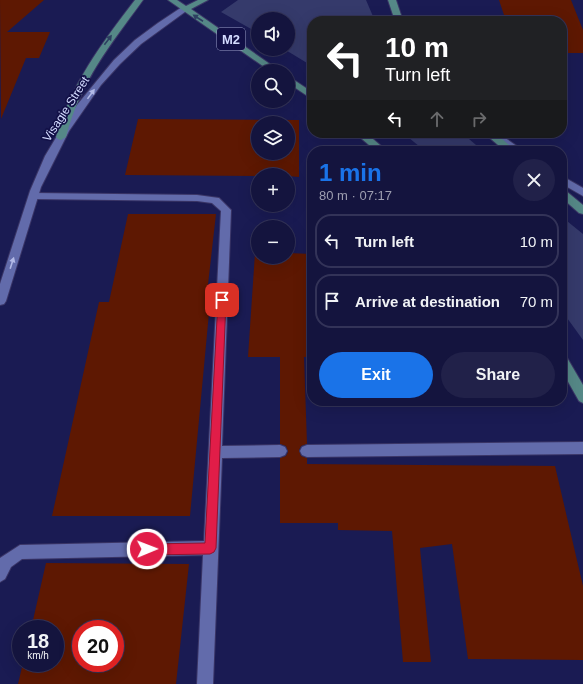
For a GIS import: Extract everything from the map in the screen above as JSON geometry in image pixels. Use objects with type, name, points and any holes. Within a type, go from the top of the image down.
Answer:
[{"type":"main road","points":[[61,137],[70,106],[92,64],[104,44],[139,0]]},
{"type":"main road","name":"M2","points":[[172,0],[266,64]]},
{"type":"main road","points":[[185,9],[204,0]]},
{"type":"main road","points":[[392,0],[397,16]]},
{"type":"main road","points":[[295,84],[307,92]]},
{"type":"main road","points":[[366,138],[376,146]]},
{"type":"main road","points":[[496,138],[505,146]]},
{"type":"main road","points":[[567,197],[583,210]]},
{"type":"main road","points":[[567,369],[583,397]]},
{"type":"street","name":"Visagie Street","points":[[0,301],[38,183],[61,137],[80,108],[112,66],[130,49],[170,17],[185,9]]},
{"type":"street","points":[[498,138],[511,146]]},
{"type":"street","points":[[567,181],[578,186],[583,193]]},
{"type":"street","points":[[34,196],[197,198],[215,200],[226,210],[205,684]]},
{"type":"street","points":[[307,451],[583,448]]},
{"type":"street","points":[[216,452],[280,451]]},
{"type":"street","points":[[0,574],[6,562],[20,552],[210,548]]},
{"type":"shaded area","points":[[238,0],[366,0],[373,16],[307,16],[307,63],[295,56],[295,12],[251,12],[251,29],[221,12]]},
{"type":"shaded area","points":[[409,138],[468,138],[477,146],[419,146]]},
{"type":"shaded area","points":[[567,221],[583,234],[583,340],[567,318]]},
{"type":"building","points":[[0,0],[44,0],[7,32],[50,32],[39,58],[26,58],[1,119]]},
{"type":"building","points":[[499,0],[571,0],[583,30],[583,53],[567,53],[567,16],[504,16]]},
{"type":"building","points":[[138,119],[251,120],[251,160],[295,160],[295,120],[299,120],[299,177],[295,177],[295,168],[251,168],[251,176],[125,175]]},
{"type":"building","points":[[128,214],[216,214],[206,302],[210,302],[190,516],[52,516],[99,302],[109,302]]},
{"type":"building","points":[[295,253],[307,254],[307,357],[304,357],[307,444],[301,446],[299,450],[301,456],[307,458],[307,464],[555,466],[583,586],[583,660],[468,659],[452,544],[420,548],[431,662],[403,662],[392,531],[338,530],[338,523],[280,523],[280,458],[286,456],[288,452],[286,446],[280,444],[280,357],[248,357],[254,264],[295,264]]},
{"type":"building","points":[[46,563],[189,564],[176,684],[18,684],[21,672],[64,672],[64,620],[33,620]]},
{"type":"route","points":[[147,549],[210,548],[216,452],[222,300]]}]
